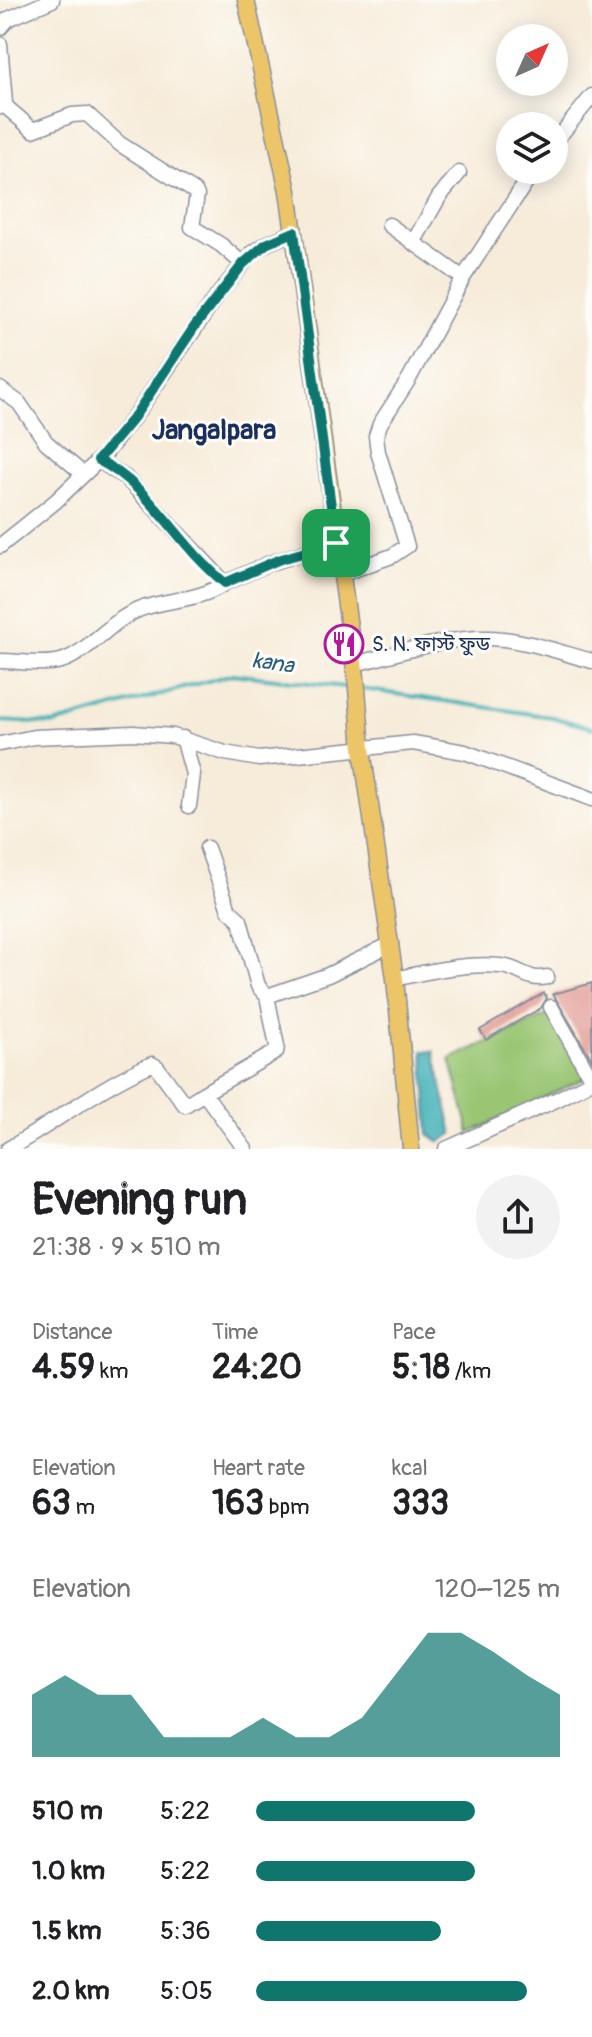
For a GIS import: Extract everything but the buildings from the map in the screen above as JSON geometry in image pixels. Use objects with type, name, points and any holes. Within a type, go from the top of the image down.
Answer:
[{"type":"main road","points":[[246,0],[277,135],[294,232],[355,671],[362,749],[391,944],[411,1149]]},
{"type":"street","points":[[0,28],[8,19],[52,0]]},
{"type":"street","points":[[0,44],[2,106],[33,130],[72,115],[87,114],[120,144],[194,191],[197,195],[193,228],[221,245],[243,264]]},
{"type":"street","points":[[568,126],[592,96]]},
{"type":"street","points":[[413,243],[439,197],[459,173]]},
{"type":"street","points":[[342,574],[392,556],[407,546],[378,452],[376,433],[463,278],[525,184]]},
{"type":"street","points":[[389,225],[463,278]]},
{"type":"street","points":[[0,546],[39,517],[98,460],[134,417],[201,317],[243,264],[266,244],[294,232]]},
{"type":"street","points":[[0,389],[19,403],[46,442],[83,474]]},
{"type":"street","points":[[98,460],[130,482],[225,583]]},
{"type":"street","points":[[0,661],[61,661],[138,610],[197,597],[278,560],[336,543]]},
{"type":"street","points":[[355,671],[445,643],[486,638],[513,640],[592,661]]},
{"type":"street","points":[[0,744],[34,737],[160,734],[183,738],[225,753],[259,759],[400,743],[448,748],[473,755],[592,799]]},
{"type":"street","points":[[183,738],[193,774],[189,806]]},
{"type":"street","points":[[8,1149],[95,1094],[152,1064],[185,1105],[276,1052],[267,996],[258,986],[240,920],[229,910],[207,848]]},
{"type":"street","points":[[267,996],[328,975],[391,944]]},
{"type":"street","points":[[395,979],[490,965],[512,967],[531,978],[547,977]]},
{"type":"street","points":[[446,1149],[592,1081],[551,1007]]},
{"type":"street","points":[[204,1093],[245,1149]]},
{"type":"green space","points":[[552,1013],[587,1077],[470,1133],[450,1059]]},
{"type":"water","points":[[423,1051],[434,1051],[453,1134],[440,1142],[429,1134]]},
{"type":"waterway","name":"kana","points":[[0,721],[54,724],[233,674],[353,688]]},
{"type":"waterway","name":"kana","points":[[362,689],[552,717],[592,728]]},
{"type":"place","name":"S. N. ফাস্ট ফুড","points":[[344,644]]},
{"type":"district","name":"Jangalpara","points":[[214,430]]},
{"type":"route","points":[[294,232],[336,543],[278,560],[225,583],[121,473],[98,460],[120,436],[195,326],[251,254],[294,232]]}]
